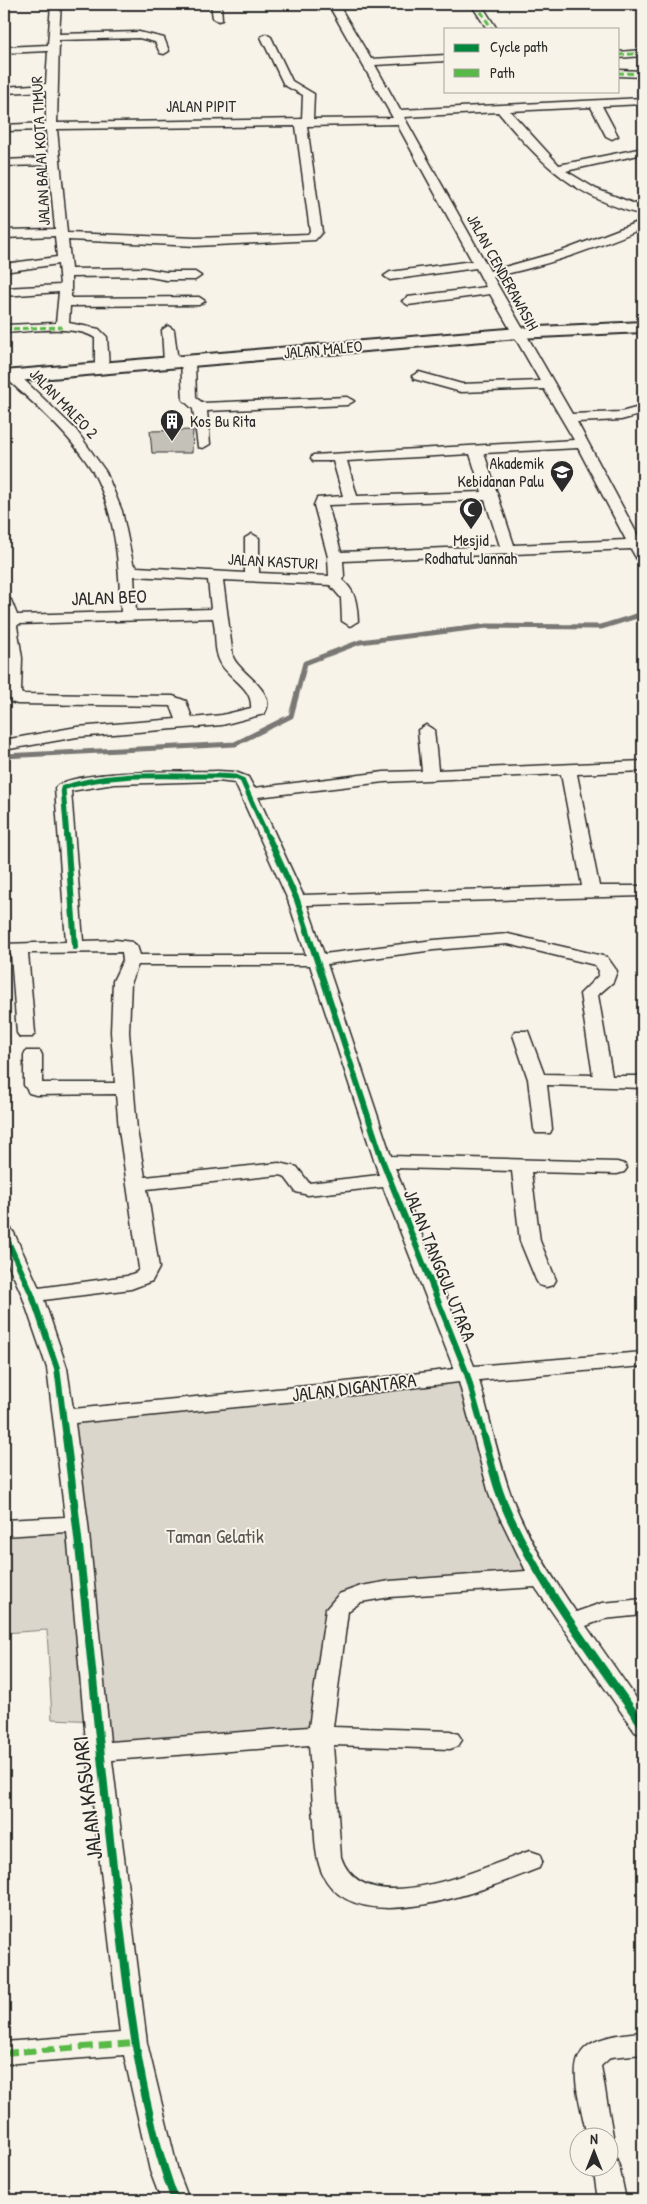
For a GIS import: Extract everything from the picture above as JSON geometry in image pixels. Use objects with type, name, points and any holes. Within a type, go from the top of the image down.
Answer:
[{"type":"street","name":"JALAN BALAI KOTA TIMUR","points":[[56,4],[52,42],[51,88],[55,161],[65,273],[66,295],[62,327]]},
{"type":"street","points":[[216,4],[218,18]]},
{"type":"street","name":"JALAN CENDERAWASIH","points":[[333,4],[368,62],[547,385],[583,444],[640,551]]},
{"type":"street","points":[[476,4],[491,28]]},
{"type":"street","points":[[4,50],[52,42],[139,35],[160,40],[164,51]]},
{"type":"street","points":[[4,234],[61,234],[196,242],[312,236],[316,232],[304,123],[309,94],[288,83],[266,37]]},
{"type":"street","points":[[620,55],[643,53]]},
{"type":"street","points":[[368,62],[444,58]]},
{"type":"street","points":[[620,73],[643,74]]},
{"type":"street","points":[[4,90],[51,88]]},
{"type":"street","points":[[594,102],[612,136]]},
{"type":"street","name":"JALAN PIPIT","points":[[4,128],[162,122],[304,123],[594,102],[643,102]]},
{"type":"street","points":[[501,108],[523,135],[557,169],[585,188],[643,211]]},
{"type":"street","points":[[557,169],[643,151]]},
{"type":"street","points":[[4,163],[55,161]]},
{"type":"street","points":[[390,276],[483,269],[554,259],[643,224]]},
{"type":"street","points":[[4,268],[64,260]]},
{"type":"street","points":[[65,273],[144,272],[163,276],[195,276]]},
{"type":"street","points":[[408,301],[495,290]]},
{"type":"street","points":[[4,292],[199,301]]},
{"type":"street","points":[[4,329],[62,327],[82,328],[98,333],[101,337],[102,368]]},
{"type":"street","name":"JALAN MALEO","points":[[9,377],[518,333],[643,327]]},
{"type":"street","points":[[168,330],[180,362],[186,372],[190,400],[200,407],[347,401]]},
{"type":"street","points":[[419,376],[461,388],[547,385]]},
{"type":"street","name":"JALAN MALEO 2","points":[[9,377],[64,424],[96,464],[116,515],[128,566],[129,616]]},
{"type":"street","points":[[200,407],[203,444]]},
{"type":"street","points":[[567,418],[621,416],[643,410]]},
{"type":"street","points":[[318,458],[583,444]]},
{"type":"street","points":[[476,451],[489,496],[508,549]]},
{"type":"street","points":[[339,457],[351,499]]},
{"type":"street","points":[[335,557],[320,502],[351,499],[489,496]]},
{"type":"street","points":[[252,538],[252,577]]},
{"type":"street","name":"JALAN KASTURI","points":[[128,566],[132,571],[142,572],[333,580],[337,576],[335,557],[508,549],[640,551]]},
{"type":"street","points":[[4,745],[77,732],[231,719],[258,711],[260,705],[253,688],[234,671],[222,649],[222,620],[219,613],[215,575]]},
{"type":"street","points":[[333,580],[344,587],[349,596],[350,621]]},
{"type":"street","points":[[4,600],[11,621],[9,658],[13,695],[17,699],[173,701],[180,704],[185,723]]},
{"type":"street","name":"JALAN BEO","points":[[11,621],[219,613]]},
{"type":"street","points":[[426,730],[430,775]]},
{"type":"street","points":[[75,947],[64,788],[76,783],[226,776],[242,780],[260,792],[384,777],[643,766]]},
{"type":"street","points":[[568,769],[591,891]]},
{"type":"street","name":"JALAN TANGGUL UTARA","points":[[260,792],[305,900],[318,960],[387,1171],[477,1373],[502,1497],[522,1544],[541,1578],[574,1621],[643,1726]]},
{"type":"street","points":[[305,900],[643,891]]},
{"type":"street","points":[[132,960],[318,960],[434,945],[508,939],[601,961],[608,971],[607,978],[589,994],[603,1080]]},
{"type":"street","points":[[26,1033],[11,949],[126,946],[131,950],[132,960],[122,981],[120,1032],[128,1130],[138,1184],[149,1268],[145,1276],[131,1282],[32,1295]]},
{"type":"street","points":[[522,1035],[537,1079],[543,1129]]},
{"type":"street","points":[[33,1055],[33,1085],[36,1089],[125,1088]]},
{"type":"street","points":[[537,1079],[643,1082]]},
{"type":"street","points":[[138,1184],[279,1169],[290,1171],[303,1188],[308,1189],[387,1171],[521,1166],[617,1168]]},
{"type":"street","points":[[521,1166],[530,1241],[546,1280]]},
{"type":"street","name":"JALAN KASUARI","points":[[4,1233],[32,1295],[56,1362],[65,1417],[99,1752],[134,2043],[164,2172]]},
{"type":"street","name":"JALAN DIGANTARA","points":[[65,1417],[337,1390],[477,1373],[643,1359]]},
{"type":"street","points":[[4,1528],[77,1524]]},
{"type":"street","points":[[530,1861],[477,1883],[406,1898],[371,1897],[351,1890],[335,1875],[329,1857],[320,1736],[337,1608],[345,1601],[390,1589],[541,1578]]},
{"type":"street","points":[[574,1621],[602,1612],[643,1607]]},
{"type":"street","points":[[99,1752],[287,1736],[450,1740]]},
{"type":"street","points":[[4,2053],[134,2043]]},
{"type":"street","points":[[598,2126],[588,2066],[591,2055],[601,2047],[643,2043]]},
{"type":"street","points":[[164,2172],[174,2200]]},
{"type":"street","points":[[608,2176],[612,2200]]},
{"type":"green space","name":"Taman Gelatik","points":[[463,1377],[536,1575],[332,1605],[315,1727],[102,1750],[98,1721],[52,1719],[47,1630],[4,1633],[4,1530],[76,1526],[62,1414]]},
{"type":"building","name":"Kos Bu Rita","points":[[193,430],[192,453],[152,453],[150,431]]},
{"type":"waterway","points":[[4,756],[235,744],[291,716],[305,663],[360,642],[487,626],[601,627],[643,614]]},
{"type":"marked path","points":[[476,4],[491,28]]},
{"type":"marked path","points":[[620,55],[643,53]]},
{"type":"marked path","points":[[620,73],[643,74]]},
{"type":"marked path","points":[[4,329],[62,327]]},
{"type":"marked path","points":[[4,2053],[134,2043]]},
{"type":"cycle path","points":[[75,947],[63,788],[75,784],[114,779],[218,776],[235,777],[242,780],[297,900],[383,1162],[467,1374],[501,1497],[522,1544],[541,1578],[643,1726]]},
{"type":"cycle path","points":[[4,1233],[32,1295],[57,1368],[77,1524],[99,1752],[134,2043],[164,2171],[175,2200]]},
{"type":"place","name":"Kos Bu Rita","points":[[172,442]]},
{"type":"place","name":"Akademik Kebidanan Palu","points":[[562,493]]},
{"type":"place","name":"Mesjid Rodhatul Jannah","points":[[471,530]]}]
